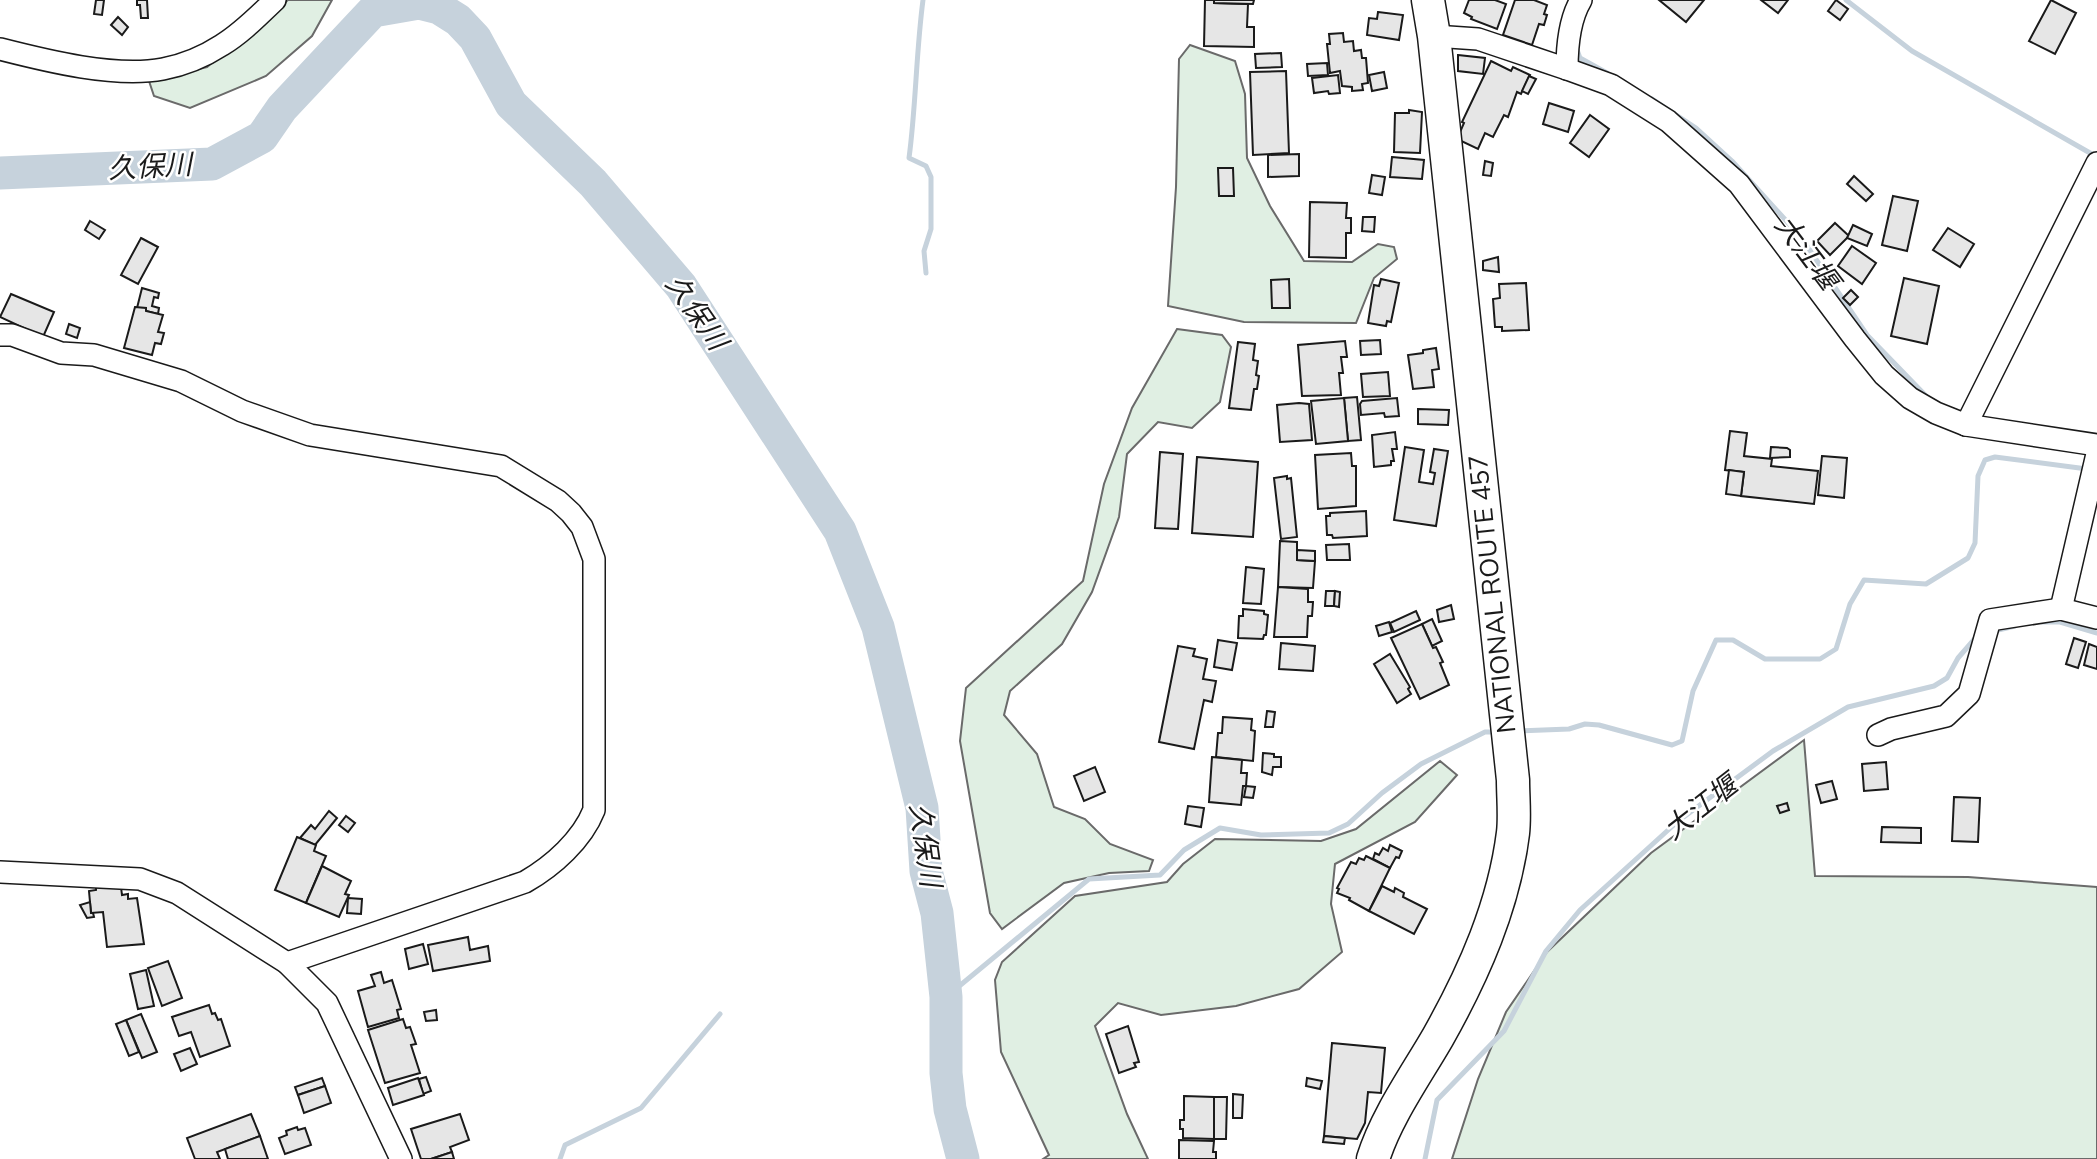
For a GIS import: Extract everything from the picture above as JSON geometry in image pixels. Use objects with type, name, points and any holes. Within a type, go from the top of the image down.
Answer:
[{"type":"highway","name":"NATIONAL ROUTE 457","points":[[1373,1159],[1405,1092],[1439,1035],[1472,970],[1502,896],[1513,831],[1513,780],[1428,0]]},
{"type":"street","points":[[0,48],[43,60],[124,72],[163,69],[191,61],[225,44],[275,0]]},
{"type":"street","points":[[1567,69],[1567,44],[1576,8],[1581,0]]},
{"type":"street","points":[[1434,36],[1478,39],[1567,69],[1611,85],[1668,121],[1739,184],[1884,375],[1910,398],[1936,413],[1966,425],[2097,445]]},
{"type":"street","points":[[1966,425],[2097,163]]},
{"type":"street","points":[[0,335],[12,335],[61,353],[94,355],[181,381],[242,411],[310,435],[501,466],[558,501],[582,527],[594,559],[594,810],[587,827],[546,870],[525,882],[287,963]]},
{"type":"street","points":[[2061,609],[2097,454]]},
{"type":"street","points":[[1878,735],[1891,729],[1946,716],[1969,694],[1990,620],[2061,609],[2097,618]]},
{"type":"street","points":[[0,872],[140,879],[177,893],[287,963],[327,1003],[401,1159]]},
{"type":"green space","points":[[288,0],[332,0],[312,36],[266,76],[190,108],[154,96],[149,81],[207,67]]},
{"type":"green space","points":[[1190,45],[1235,61],[1245,94],[1247,158],[1270,206],[1304,261],[1352,262],[1378,244],[1394,247],[1397,259],[1374,278],[1356,323],[1244,322],[1168,306],[1176,187],[1179,59]]},
{"type":"green space","points":[[1177,329],[1222,335],[1231,347],[1220,402],[1192,428],[1158,422],[1127,454],[1119,517],[1092,592],[1062,644],[1010,691],[1004,715],[1037,754],[1054,807],[1085,819],[1110,844],[1153,860],[1149,871],[1109,873],[1064,883],[1002,929],[990,913],[960,741],[966,688],[1083,581],[1104,484],[1132,408]]},
{"type":"green space","points":[[1804,740],[1815,876],[1968,877],[2097,887],[2097,1159],[1452,1159],[1478,1079],[1506,1012],[1547,952],[1651,853]]},
{"type":"green space","points":[[1440,761],[1457,775],[1415,822],[1335,864],[1331,904],[1342,952],[1299,989],[1236,1006],[1161,1015],[1118,1003],[1095,1026],[1127,1114],[1148,1159],[1043,1159],[1049,1155],[1001,1052],[995,980],[1002,962],[1075,896],[1167,882],[1183,864],[1215,839],[1321,841],[1356,829]]},
{"type":"building","points":[[96,0],[104,0],[102,15],[94,14]]},
{"type":"building","points":[[137,0],[147,0],[148,18],[141,18]]},
{"type":"building","points":[[1205,0],[1214,0],[1214,3],[1248,4],[1247,27],[1254,27],[1254,47],[1204,46]]},
{"type":"building","points":[[1214,0],[1254,0],[1253,4],[1214,3]]},
{"type":"building","points":[[1469,0],[1495,0],[1506,4],[1497,29],[1471,19],[1472,17],[1464,13]]},
{"type":"building","points":[[1515,0],[1534,0],[1547,5],[1544,25],[1539,24],[1532,45],[1503,35]]},
{"type":"building","points":[[1659,0],[1704,0],[1686,22]]},
{"type":"building","points":[[1761,0],[1788,0],[1778,13]]},
{"type":"building","points":[[1836,0],[1848,9],[1840,20],[1828,11]]},
{"type":"building","points":[[2051,0],[2076,13],[2055,54],[2029,41]]},
{"type":"building","points":[[1378,12],[1403,15],[1399,40],[1367,35],[1369,18],[1377,19]]},
{"type":"building","points":[[118,17],[128,27],[122,35],[111,25]]},
{"type":"building","points":[[1343,33],[1344,42],[1353,41],[1354,51],[1361,50],[1362,58],[1366,58],[1368,83],[1362,84],[1363,90],[1352,91],[1352,87],[1342,86],[1340,71],[1330,73],[1327,44],[1330,44],[1329,34]]},
{"type":"building","points":[[1281,53],[1282,67],[1256,68],[1255,54]]},
{"type":"building","points":[[1458,55],[1485,58],[1483,74],[1458,71]]},
{"type":"building","points":[[1491,61],[1511,71],[1513,67],[1530,75],[1521,94],[1517,92],[1508,117],[1504,115],[1493,137],[1485,133],[1478,149],[1457,139],[1464,123],[1462,122]]},
{"type":"building","points":[[1327,63],[1328,75],[1308,76],[1307,64]]},
{"type":"building","points":[[1286,71],[1289,153],[1253,155],[1250,72]]},
{"type":"building","points":[[1384,72],[1387,88],[1372,91],[1369,75]]},
{"type":"building","points":[[1338,75],[1340,93],[1314,93],[1312,78]]},
{"type":"building","points":[[1529,76],[1536,79],[1528,94],[1522,91]]},
{"type":"building","points":[[1549,103],[1574,111],[1568,132],[1543,124]]},
{"type":"building","points":[[1409,110],[1422,112],[1420,153],[1394,152],[1395,113],[1409,113]]},
{"type":"building","points":[[1590,115],[1609,129],[1589,157],[1570,143]]},
{"type":"building","points":[[1299,154],[1299,176],[1268,177],[1268,155]]},
{"type":"building","points":[[1392,157],[1424,160],[1422,179],[1390,177]]},
{"type":"building","points":[[1485,161],[1493,163],[1491,176],[1483,175]]},
{"type":"building","points":[[1218,168],[1233,168],[1234,196],[1219,196]]},
{"type":"building","points":[[1372,175],[1385,177],[1382,195],[1369,193]]},
{"type":"building","points":[[1854,176],[1873,194],[1866,201],[1847,184]]},
{"type":"building","points":[[1893,196],[1918,201],[1907,251],[1882,245]]},
{"type":"building","points":[[1310,202],[1347,203],[1346,218],[1351,218],[1351,233],[1346,233],[1346,258],[1309,257]]},
{"type":"building","points":[[1363,217],[1375,217],[1374,232],[1362,231]]},
{"type":"building","points":[[90,221],[105,230],[99,239],[85,230]]},
{"type":"building","points":[[1835,223],[1849,236],[1830,255],[1817,241]]},
{"type":"building","points":[[1853,225],[1872,234],[1867,246],[1847,238]]},
{"type":"building","points":[[1948,228],[1974,244],[1960,267],[1933,250]]},
{"type":"building","points":[[141,238],[158,247],[138,284],[121,275]]},
{"type":"building","points":[[1852,246],[1876,263],[1862,284],[1838,266]]},
{"type":"building","points":[[1498,257],[1499,272],[1483,270],[1483,261]]},
{"type":"building","points":[[1904,278],[1939,286],[1927,344],[1891,336]]},
{"type":"building","points":[[1289,279],[1290,308],[1272,308],[1271,280]]},
{"type":"building","points":[[1381,279],[1399,283],[1391,322],[1387,321],[1386,326],[1368,323],[1374,285],[1379,286]]},
{"type":"building","points":[[1526,283],[1529,330],[1502,331],[1502,327],[1495,327],[1493,299],[1500,298],[1499,284]]},
{"type":"building","points":[[142,288],[159,293],[158,298],[154,297],[152,306],[159,308],[158,314],[146,311],[146,308],[137,308]]},
{"type":"building","points":[[1851,290],[1858,297],[1850,305],[1843,298]]},
{"type":"building","points":[[11,294],[54,312],[43,337],[0,317]]},
{"type":"building","points":[[135,307],[163,315],[158,332],[164,333],[161,344],[155,343],[152,355],[124,348]]},
{"type":"building","points":[[69,324],[80,328],[77,338],[66,334]]},
{"type":"building","points":[[1380,340],[1381,354],[1361,355],[1360,341]]},
{"type":"building","points":[[1345,341],[1347,357],[1341,357],[1343,373],[1339,373],[1341,395],[1302,396],[1298,345]]},
{"type":"building","points":[[1238,342],[1255,344],[1253,360],[1258,361],[1256,375],[1259,376],[1251,410],[1229,408]]},
{"type":"building","points":[[1436,348],[1439,369],[1432,370],[1434,387],[1413,389],[1408,355]]},
{"type":"building","points":[[1388,372],[1390,396],[1363,397],[1361,374]]},
{"type":"building","points":[[1357,397],[1361,440],[1348,441],[1344,398]]},
{"type":"building","points":[[1344,398],[1348,441],[1316,444],[1311,401]]},
{"type":"building","points":[[1397,398],[1399,416],[1385,417],[1384,413],[1361,415],[1362,401]]},
{"type":"building","points":[[1309,404],[1312,440],[1280,442],[1277,405]]},
{"type":"building","points":[[1418,409],[1449,410],[1448,425],[1418,424]]},
{"type":"building","points":[[1730,431],[1747,433],[1744,456],[1772,459],[1771,466],[1818,471],[1814,504],[1741,496],[1744,472],[1725,470]]},
{"type":"building","points":[[1395,432],[1397,449],[1392,449],[1394,461],[1391,461],[1391,465],[1374,467],[1372,435]]},
{"type":"building","points":[[1405,447],[1424,450],[1419,482],[1433,484],[1435,473],[1430,472],[1434,449],[1448,451],[1436,526],[1394,520]]},
{"type":"building","points":[[1771,447],[1787,448],[1790,450],[1790,457],[1770,458]]},
{"type":"building","points":[[1160,452],[1183,454],[1178,529],[1155,528]]},
{"type":"building","points":[[1351,453],[1352,466],[1356,466],[1356,506],[1318,509],[1315,455]]},
{"type":"building","points":[[1822,456],[1847,458],[1844,498],[1818,495]]},
{"type":"building","points":[[1197,457],[1258,462],[1253,537],[1192,533]]},
{"type":"building","points":[[1729,470],[1744,472],[1741,496],[1726,494]]},
{"type":"building","points":[[1287,476],[1287,479],[1291,478],[1297,537],[1281,539],[1274,478]]},
{"type":"building","points":[[1366,511],[1367,536],[1333,538],[1332,535],[1327,535],[1326,516],[1330,516],[1330,513]]},
{"type":"building","points":[[1280,541],[1297,542],[1297,560],[1315,561],[1313,588],[1278,587]]},
{"type":"building","points":[[1349,544],[1350,560],[1327,560],[1326,545]]},
{"type":"building","points":[[1297,550],[1315,551],[1315,561],[1297,560]]},
{"type":"building","points":[[1246,567],[1264,569],[1261,604],[1243,603]]},
{"type":"building","points":[[1278,587],[1308,589],[1308,602],[1313,602],[1312,616],[1308,616],[1307,637],[1274,637]]},
{"type":"building","points":[[1326,591],[1335,591],[1334,606],[1325,606]]},
{"type":"building","points":[[1335,591],[1340,592],[1339,607],[1334,606]]},
{"type":"building","points":[[1451,605],[1454,619],[1439,622],[1437,610]]},
{"type":"building","points":[[1243,609],[1264,611],[1264,614],[1268,615],[1266,635],[1263,639],[1238,638],[1239,616],[1243,616]]},
{"type":"building","points":[[1416,611],[1420,620],[1394,632],[1390,623]]},
{"type":"building","points":[[1432,619],[1442,641],[1432,646],[1422,624]]},
{"type":"building","points":[[1389,622],[1392,632],[1379,636],[1376,626]]},
{"type":"building","points":[[1422,624],[1443,662],[1440,663],[1449,685],[1420,699],[1391,638]]},
{"type":"building","points":[[2074,638],[2086,642],[2078,668],[2066,664]]},
{"type":"building","points":[[1218,640],[1237,643],[1232,670],[1214,667]]},
{"type":"building","points":[[1281,643],[1315,646],[1313,671],[1279,669]]},
{"type":"building","points":[[2089,644],[2097,647],[2097,669],[2084,665]]},
{"type":"building","points":[[1178,646],[1195,649],[1193,656],[1207,659],[1203,679],[1216,681],[1212,702],[1204,700],[1194,749],[1159,742]]},
{"type":"building","points":[[1390,654],[1410,687],[1408,689],[1411,694],[1397,703],[1374,664]]},
{"type":"building","points":[[1267,711],[1275,712],[1273,727],[1265,727]]},
{"type":"building","points":[[1223,717],[1252,719],[1251,730],[1255,731],[1253,761],[1216,757],[1218,733],[1222,733]]},
{"type":"building","points":[[1263,753],[1281,757],[1281,767],[1273,767],[1272,775],[1262,772]]},
{"type":"building","points":[[1212,757],[1242,760],[1241,773],[1247,773],[1241,805],[1209,802]]},
{"type":"building","points":[[1886,762],[1888,789],[1864,791],[1862,764]]},
{"type":"building","points":[[1095,767],[1105,792],[1084,801],[1074,776]]},
{"type":"building","points":[[1832,781],[1837,799],[1821,803],[1816,785]]},
{"type":"building","points":[[1246,786],[1255,787],[1253,798],[1244,797]]},
{"type":"building","points":[[1954,797],[1980,798],[1978,842],[1952,841]]},
{"type":"building","points":[[1787,803],[1789,810],[1780,813],[1777,806]]},
{"type":"building","points":[[1188,806],[1204,808],[1201,827],[1185,824]]},
{"type":"building","points":[[329,811],[337,818],[315,845],[300,838],[311,825],[315,829]]},
{"type":"building","points":[[346,816],[355,823],[348,832],[339,825]]},
{"type":"building","points":[[1882,827],[1921,828],[1921,843],[1881,842]]},
{"type":"building","points":[[297,837],[316,845],[314,851],[326,856],[306,903],[275,890]]},
{"type":"building","points":[[1390,845],[1402,851],[1390,868],[1373,859],[1375,853],[1379,855],[1383,848],[1388,851]]},
{"type":"building","points":[[1366,856],[1390,868],[1369,911],[1337,893],[1351,862],[1356,864],[1359,858],[1364,860]]},
{"type":"building","points":[[322,866],[351,881],[345,894],[349,895],[339,917],[306,903]]},
{"type":"building","points":[[106,885],[106,888],[121,887],[122,895],[128,894],[128,899],[137,898],[144,944],[107,947],[103,912],[91,913],[89,891],[96,890],[96,886]]},
{"type":"building","points":[[1382,886],[1394,892],[1395,888],[1404,893],[1403,897],[1427,909],[1414,934],[1369,911]]},
{"type":"building","points":[[348,898],[362,899],[361,914],[347,913]]},
{"type":"building","points":[[90,902],[94,917],[87,918],[80,905]]},
{"type":"building","points":[[468,937],[470,950],[488,946],[490,961],[433,971],[428,945]]},
{"type":"building","points":[[423,944],[428,964],[409,969],[405,949]]},
{"type":"building","points":[[168,961],[182,998],[162,1006],[148,968]]},
{"type":"building","points":[[146,970],[154,1006],[138,1009],[130,974]]},
{"type":"building","points":[[381,972],[384,983],[392,980],[401,1009],[397,1010],[399,1018],[368,1027],[358,991],[375,986],[371,975]]},
{"type":"building","points":[[209,1005],[212,1014],[215,1013],[218,1020],[221,1019],[230,1046],[200,1057],[191,1032],[179,1036],[172,1017]]},
{"type":"building","points":[[436,1010],[437,1020],[426,1021],[424,1012]]},
{"type":"building","points":[[141,1014],[157,1052],[142,1058],[126,1020]]},
{"type":"building","points":[[403,1019],[406,1028],[410,1027],[416,1044],[411,1045],[420,1073],[385,1083],[368,1030]]},
{"type":"building","points":[[126,1020],[139,1052],[129,1056],[116,1024]]},
{"type":"building","points":[[1128,1026],[1139,1062],[1134,1063],[1136,1067],[1119,1073],[1106,1034]]},
{"type":"building","points":[[1332,1043],[1385,1048],[1381,1093],[1368,1092],[1365,1123],[1357,1139],[1324,1136]]},
{"type":"building","points":[[190,1048],[197,1064],[181,1071],[174,1054]]},
{"type":"building","points":[[426,1077],[431,1091],[423,1094],[419,1079]]},
{"type":"building","points":[[322,1078],[325,1086],[298,1095],[295,1087]]},
{"type":"building","points":[[418,1078],[424,1095],[393,1105],[388,1088]]},
{"type":"building","points":[[1307,1078],[1322,1081],[1320,1089],[1306,1086]]},
{"type":"building","points":[[325,1086],[331,1103],[304,1113],[298,1095]]},
{"type":"building","points":[[1233,1094],[1243,1095],[1242,1118],[1233,1118]]},
{"type":"building","points":[[1184,1096],[1214,1097],[1214,1139],[1183,1138],[1180,1120],[1184,1120]]},
{"type":"building","points":[[1214,1097],[1227,1097],[1226,1139],[1214,1139]]},
{"type":"building","points":[[251,1114],[260,1136],[217,1152],[220,1159],[195,1159],[187,1138]]},
{"type":"building","points":[[460,1114],[469,1140],[450,1147],[452,1152],[431,1159],[421,1159],[411,1129]]},
{"type":"building","points":[[297,1127],[298,1130],[305,1128],[311,1145],[285,1154],[279,1138],[287,1135],[286,1131]]},
{"type":"building","points":[[260,1136],[268,1159],[228,1159],[225,1149]]},
{"type":"building","points":[[1324,1136],[1345,1138],[1344,1144],[1323,1142]]},
{"type":"building","points":[[1179,1140],[1214,1141],[1213,1152],[1216,1152],[1216,1159],[1179,1159]]},
{"type":"building","points":[[452,1152],[454,1159],[431,1159]]},
{"type":"waterway","points":[[923,0],[909,158],[926,166],[931,177],[931,229],[924,251],[926,273]]},
{"type":"waterway","points":[[1846,0],[1912,51],[2097,157]]},
{"type":"waterway","name":"久保川","points":[[0,173],[212,164],[262,137],[282,108],[373,11],[419,3],[439,8],[458,20],[475,38],[511,104],[593,183],[681,286],[840,531],[878,627],[922,808],[926,871],[937,913],[946,997],[946,1073],[950,1109],[963,1159]]},
{"type":"waterway","name":"大江堰","points":[[1576,47],[1580,58],[1607,73]]},
{"type":"waterway","name":"大江堰","points":[[1652,99],[1696,128],[1732,161],[1801,237],[1867,335],[1928,398]]},
{"type":"waterway","points":[[1520,731],[1569,729],[1585,724],[1599,725],[1672,745],[1682,741],[1693,691],[1716,640],[1733,640],[1765,659],[1820,659],[1836,649],[1850,604],[1864,580],[1926,584],[1968,558],[1975,543],[1978,476],[1985,460],[1995,457],[2087,469]]},
{"type":"waterway","name":"大江堰","points":[[2042,622],[2060,622],[2097,633]]},
{"type":"waterway","name":"大江堰","points":[[1994,631],[2015,626]]},
{"type":"waterway","name":"大江堰","points":[[1425,1159],[1437,1100],[1504,1031],[1546,951],[1580,910],[1677,822],[1773,751],[1848,707],[1934,686],[1947,678],[1958,658],[1978,635]]},
{"type":"waterway","points":[[946,997],[1089,879],[1160,875],[1184,850],[1220,828],[1261,835],[1329,833],[1348,824],[1382,793],[1421,764],[1485,732],[1496,732]]},
{"type":"waterway","points":[[560,1159],[565,1145],[641,1108],[720,1014]]}]
